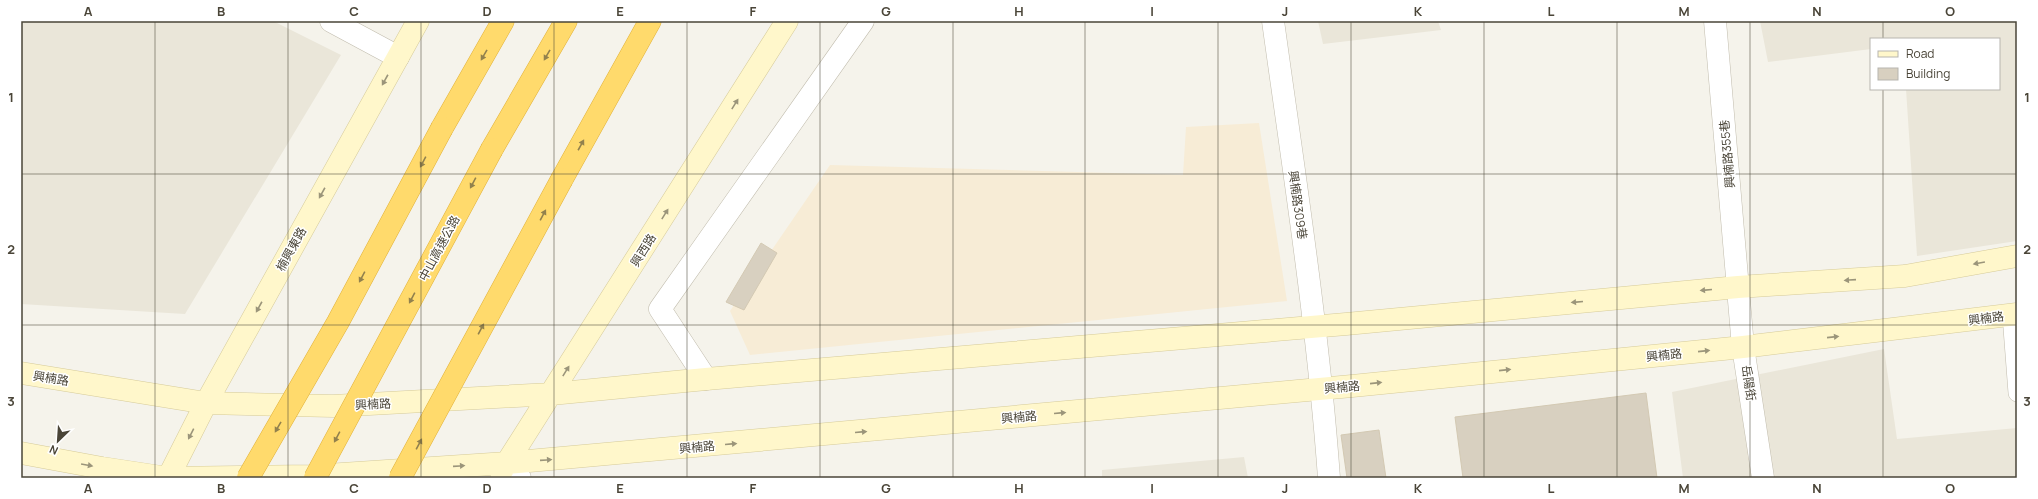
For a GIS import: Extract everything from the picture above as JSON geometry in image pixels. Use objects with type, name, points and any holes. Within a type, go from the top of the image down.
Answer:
[{"type":"highway","points":[[248,478],[338,322],[442,128],[503,21]]},
{"type":"highway","name":"中山高速公路","points":[[315,478],[492,149],[566,21]]},
{"type":"highway","points":[[400,478],[562,179],[650,21]]},
{"type":"street","points":[[330,21],[398,57]]},
{"type":"street","name":"楠興東路","points":[[168,478],[206,403],[418,21]]},
{"type":"street","name":"興西路","points":[[508,473],[551,394],[787,21]]},
{"type":"street","points":[[706,379],[660,309],[863,21]]},
{"type":"street","name":"興楠路309巷","points":[[1273,21],[1316,327],[1323,388],[1330,478]]},
{"type":"street","name":"興楠路355巷","points":[[1714,21],[1738,287]]},
{"type":"street","name":"興楠路","points":[[21,373],[206,403],[333,406],[551,394],[706,379],[1316,327],[1738,287],[1905,276],[2017,256]]},
{"type":"street","name":"岳陽街","points":[[1738,287],[1743,347],[1763,478]]},
{"type":"street","name":"興楠路","points":[[21,453],[102,468],[168,478],[508,473],[1323,388],[1743,347],[2014,315]]},
{"type":"lane","points":[[2014,315],[2017,393]]},
{"type":"shaded area","points":[[21,21],[273,21],[341,55],[185,314],[21,304]]},
{"type":"shaded area","points":[[1318,21],[1438,21],[1441,30],[1323,44]]},
{"type":"shaded area","points":[[1760,21],[2017,21],[2017,241],[1917,256],[1906,90],[2000,90],[2000,38],[1870,38],[1870,49],[1768,62]]},
{"type":"shaded area","points":[[1259,123],[1287,301],[750,355],[730,311],[830,165],[1183,175],[1186,127]]},
{"type":"shaded area","points":[[1884,349],[1897,439],[2017,428],[2017,478],[1683,478],[1672,392]]},
{"type":"shaded area","points":[[1244,457],[1248,478],[1102,478],[1102,470]]},
{"type":"building","points":[[761,243],[777,253],[744,310],[726,302]]},
{"type":"building","points":[[1646,393],[1657,478],[1463,478],[1455,417]]},
{"type":"building","points":[[1379,430],[1386,478],[1347,478],[1341,435]]}]
